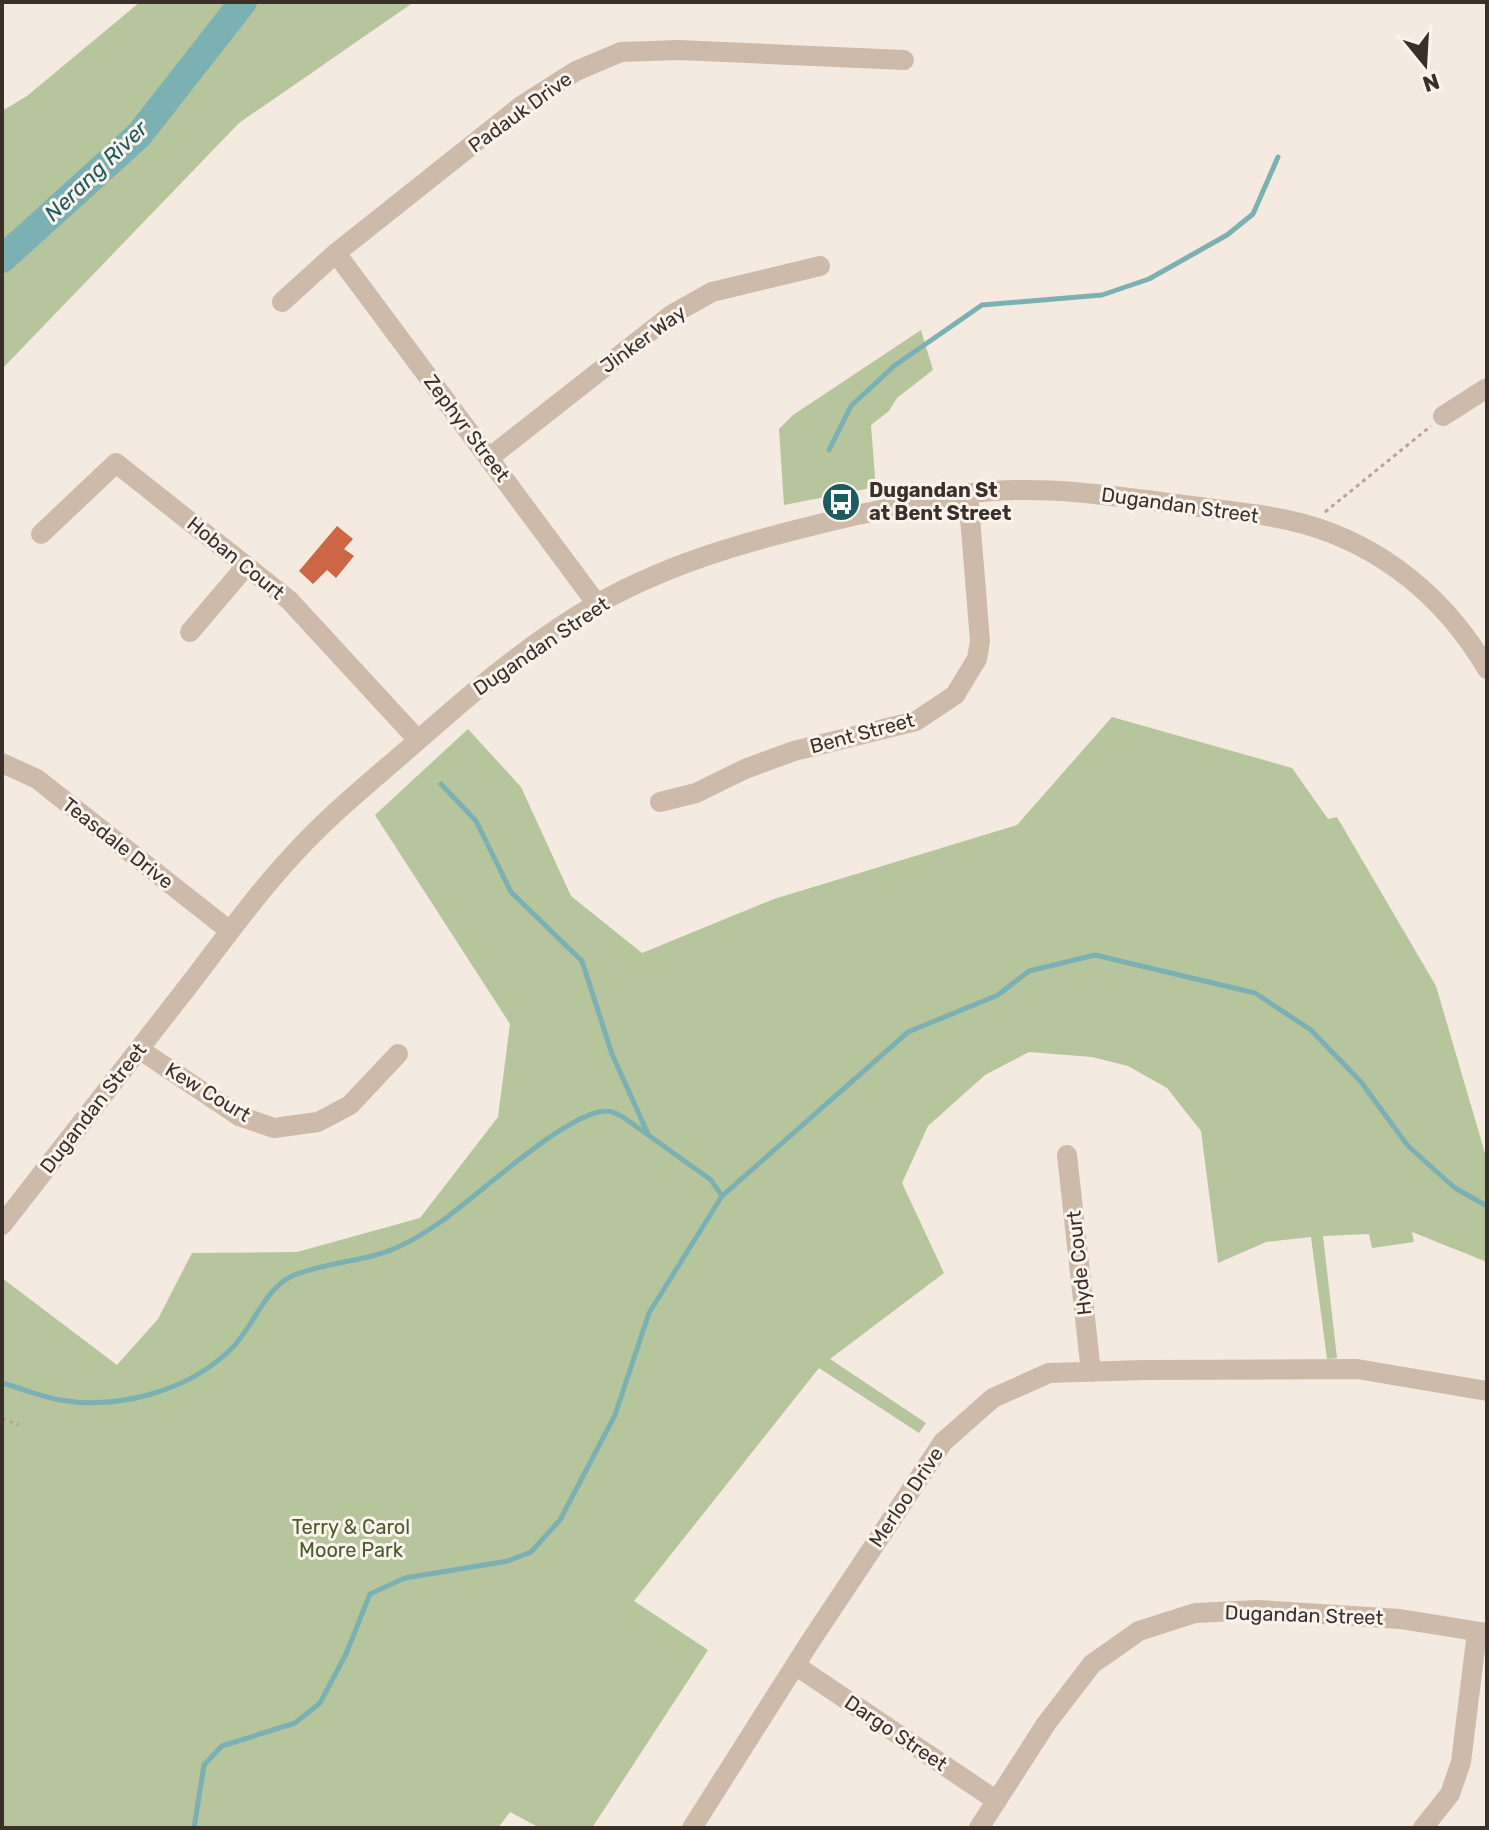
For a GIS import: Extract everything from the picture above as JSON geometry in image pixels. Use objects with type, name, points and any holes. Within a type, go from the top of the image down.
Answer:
[{"type":"street","name":"Padauk Drive","points":[[282,302],[336,253],[521,106],[576,71],[621,52],[679,50],[904,60]]},
{"type":"street","name":"Zephyr Street","points":[[336,253],[597,604]]},
{"type":"street","name":"Jinker Way","points":[[489,458],[671,315],[712,292],[820,266]]},
{"type":"street","points":[[1443,416],[1487,388]]},
{"type":"street","name":"Hoban Court","points":[[41,534],[116,463],[289,600],[418,740]]},
{"type":"street","name":"Dugandan Street","points":[[2,1225],[294,853],[471,693],[520,656],[597,604],[672,569],[744,543],[884,509],[996,490],[1077,491],[1253,514],[1308,526],[1348,541],[1389,564],[1427,592],[1461,626],[1487,669]]},
{"type":"street","name":"Bent Street","points":[[660,802],[696,793],[745,769],[794,751],[916,721],[955,695],[977,659],[980,641],[968,493]]},
{"type":"street","points":[[190,632],[246,566]]},
{"type":"street","name":"Teasdale Drive","points":[[2,763],[37,779],[230,931]]},
{"type":"street","name":"Kew Court","points":[[139,1049],[239,1116],[274,1128],[318,1122],[350,1105],[398,1054]]},
{"type":"street","name":"Hyde Court","points":[[1067,1155],[1091,1372]]},
{"type":"street","name":"Merloo Drive","points":[[692,1828],[795,1665],[943,1442],[993,1398],[1049,1373],[1091,1372],[1357,1369],[1487,1391]]},
{"type":"street","name":"Dugandan Street","points":[[979,1828],[1046,1724],[1092,1664],[1139,1631],[1195,1613],[1258,1610],[1400,1619],[1482,1632]]},
{"type":"street","points":[[1423,1828],[1450,1794],[1461,1762],[1482,1632]]},
{"type":"street","name":"Dargo Street","points":[[795,1665],[997,1801]]},
{"type":"path","points":[[1308,526],[1443,416]]},
{"type":"path","points":[[2,1418],[19,1425]]},
{"type":"green space","points":[[140,2],[414,2],[239,123],[2,369],[2,111],[27,96]]},
{"type":"green space","points":[[921,330],[933,370],[897,398],[889,411],[871,425],[875,477],[871,488],[784,505],[779,429],[793,415]]},
{"type":"green space","name":"Terry & Carol Moore Park","points":[[1112,717],[1292,768],[1328,819],[1337,817],[1436,986],[1487,1160],[1487,1262],[1412,1232],[1414,1242],[1372,1248],[1369,1234],[1323,1236],[1337,1358],[1327,1359],[1311,1237],[1266,1242],[1218,1263],[1201,1131],[1167,1088],[1128,1066],[1092,1057],[1029,1052],[985,1075],[928,1126],[902,1183],[944,1273],[830,1359],[926,1423],[919,1433],[819,1368],[634,1601],[708,1650],[592,1828],[540,1828],[510,1812],[498,1828],[2,1828],[2,1278],[117,1365],[158,1319],[192,1253],[297,1252],[420,1218],[498,1117],[510,1024],[375,815],[468,729],[521,787],[571,896],[642,953],[774,899],[1017,825]]},
{"type":"building","points":[[337,526],[353,539],[344,549],[354,556],[336,578],[327,570],[313,584],[299,571]]},
{"type":"waterway","name":"Nerang River","points":[[2,259],[139,135],[243,2]]},
{"type":"waterway","points":[[829,450],[851,406],[894,366],[982,305],[1102,295],[1149,279],[1227,235],[1253,214],[1278,157]]},
{"type":"waterway","points":[[441,784],[476,821],[511,892],[582,961],[612,1054],[648,1134]]},
{"type":"waterway","points":[[194,1828],[204,1765],[222,1746],[295,1723],[320,1703],[346,1654],[370,1594],[405,1578],[508,1561],[531,1552],[560,1520],[615,1415],[649,1313],[722,1196],[908,1032],[998,995],[1029,971],[1095,955],[1255,993],[1311,1030],[1361,1082],[1408,1146],[1455,1188],[1487,1206]]},
{"type":"waterway","points":[[2,1383],[53,1399],[82,1402],[128,1399],[172,1387],[193,1377],[229,1351],[276,1287],[285,1280],[314,1269],[382,1253],[408,1242],[442,1221],[547,1139],[590,1114],[607,1111],[623,1117],[711,1180],[722,1196]]},
{"type":"place","name":"Dugandan St at Bent Street","points":[[841,502]]}]
